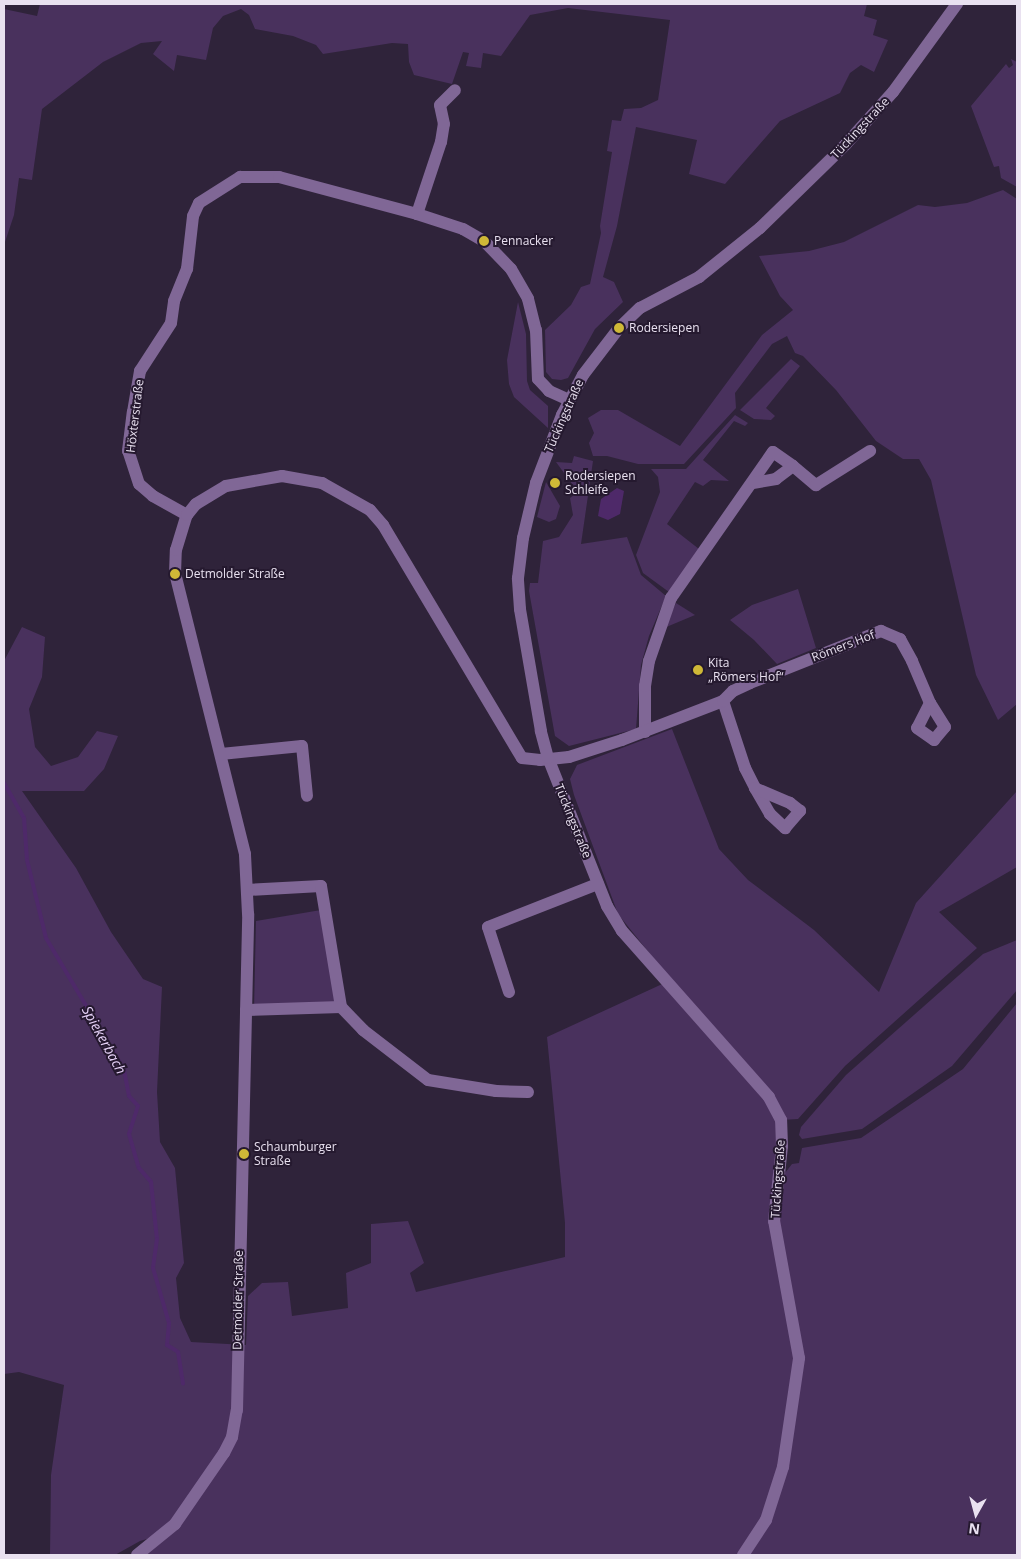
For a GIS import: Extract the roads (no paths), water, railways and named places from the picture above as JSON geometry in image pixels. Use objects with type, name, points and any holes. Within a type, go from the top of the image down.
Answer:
[{"type":"street","name":"Tückingstraße","points":[[743,1555],[766,1520],[783,1468],[799,1358],[774,1221],[782,1146],[781,1120],[769,1097],[622,931],[598,884],[548,758],[531,681],[518,578],[532,494],[569,400],[583,375],[619,328],[640,308],[698,277],[720,261],[760,228],[846,144],[898,86],[957,4]]},
{"type":"street","points":[[417,214],[441,142],[444,124],[440,105],[455,90]]},
{"type":"street","name":"Höxterstraße","points":[[187,515],[146,491],[139,484],[128,451],[140,371],[171,323],[174,300],[187,269],[193,216],[198,203],[240,177],[260,174],[417,214],[464,228],[484,242],[511,269],[528,299],[536,330],[538,380],[549,391],[569,400]]},
{"type":"street","points":[[645,732],[645,686],[649,661],[671,598],[754,483],[773,452],[816,486],[870,451]]},
{"type":"street","points":[[754,483],[776,479],[793,466]]},
{"type":"street","points":[[187,515],[196,504],[226,486],[264,477],[282,476],[313,480],[357,500],[383,525],[522,758],[548,758]]},
{"type":"street","name":"Detmolder Straße","points":[[137,1555],[175,1524],[224,1453],[235,1424],[239,1236],[245,1144],[247,890],[245,854],[174,574],[176,550],[187,515]]},
{"type":"street","name":"Römers Hof","points":[[548,758],[582,753],[645,732],[723,701],[733,691],[750,683],[881,631],[900,639],[930,703]]},
{"type":"street","points":[[723,701],[737,747],[755,788]]},
{"type":"street","points":[[221,754],[302,746],[307,796]]},
{"type":"street","points":[[509,992],[488,927],[598,884]]},
{"type":"street","points":[[247,890],[321,886],[341,1006],[363,1030],[428,1080],[496,1091],[528,1092]]},
{"type":"street","points":[[246,1010],[341,1006]]},
{"type":"waterway","name":"Spiekerbach","points":[[4,783],[24,818],[27,860],[46,938],[124,1070],[129,1096],[138,1106],[129,1134],[139,1168],[151,1182],[157,1239],[153,1268],[169,1323],[167,1345],[178,1352],[183,1384]]},
{"type":"place","name":"Pennacker","points":[[484,241]]},
{"type":"place","name":"Rodersiepen","points":[[619,328]]},
{"type":"place","name":"Rodersiepen Schleife","points":[[555,483]]},
{"type":"place","name":"Detmolder Straße","points":[[175,574]]},
{"type":"place","name":"Kita „Römers Hof“","points":[[698,670]]},
{"type":"place","name":"Schaumburger Straße","points":[[244,1154]]}]
